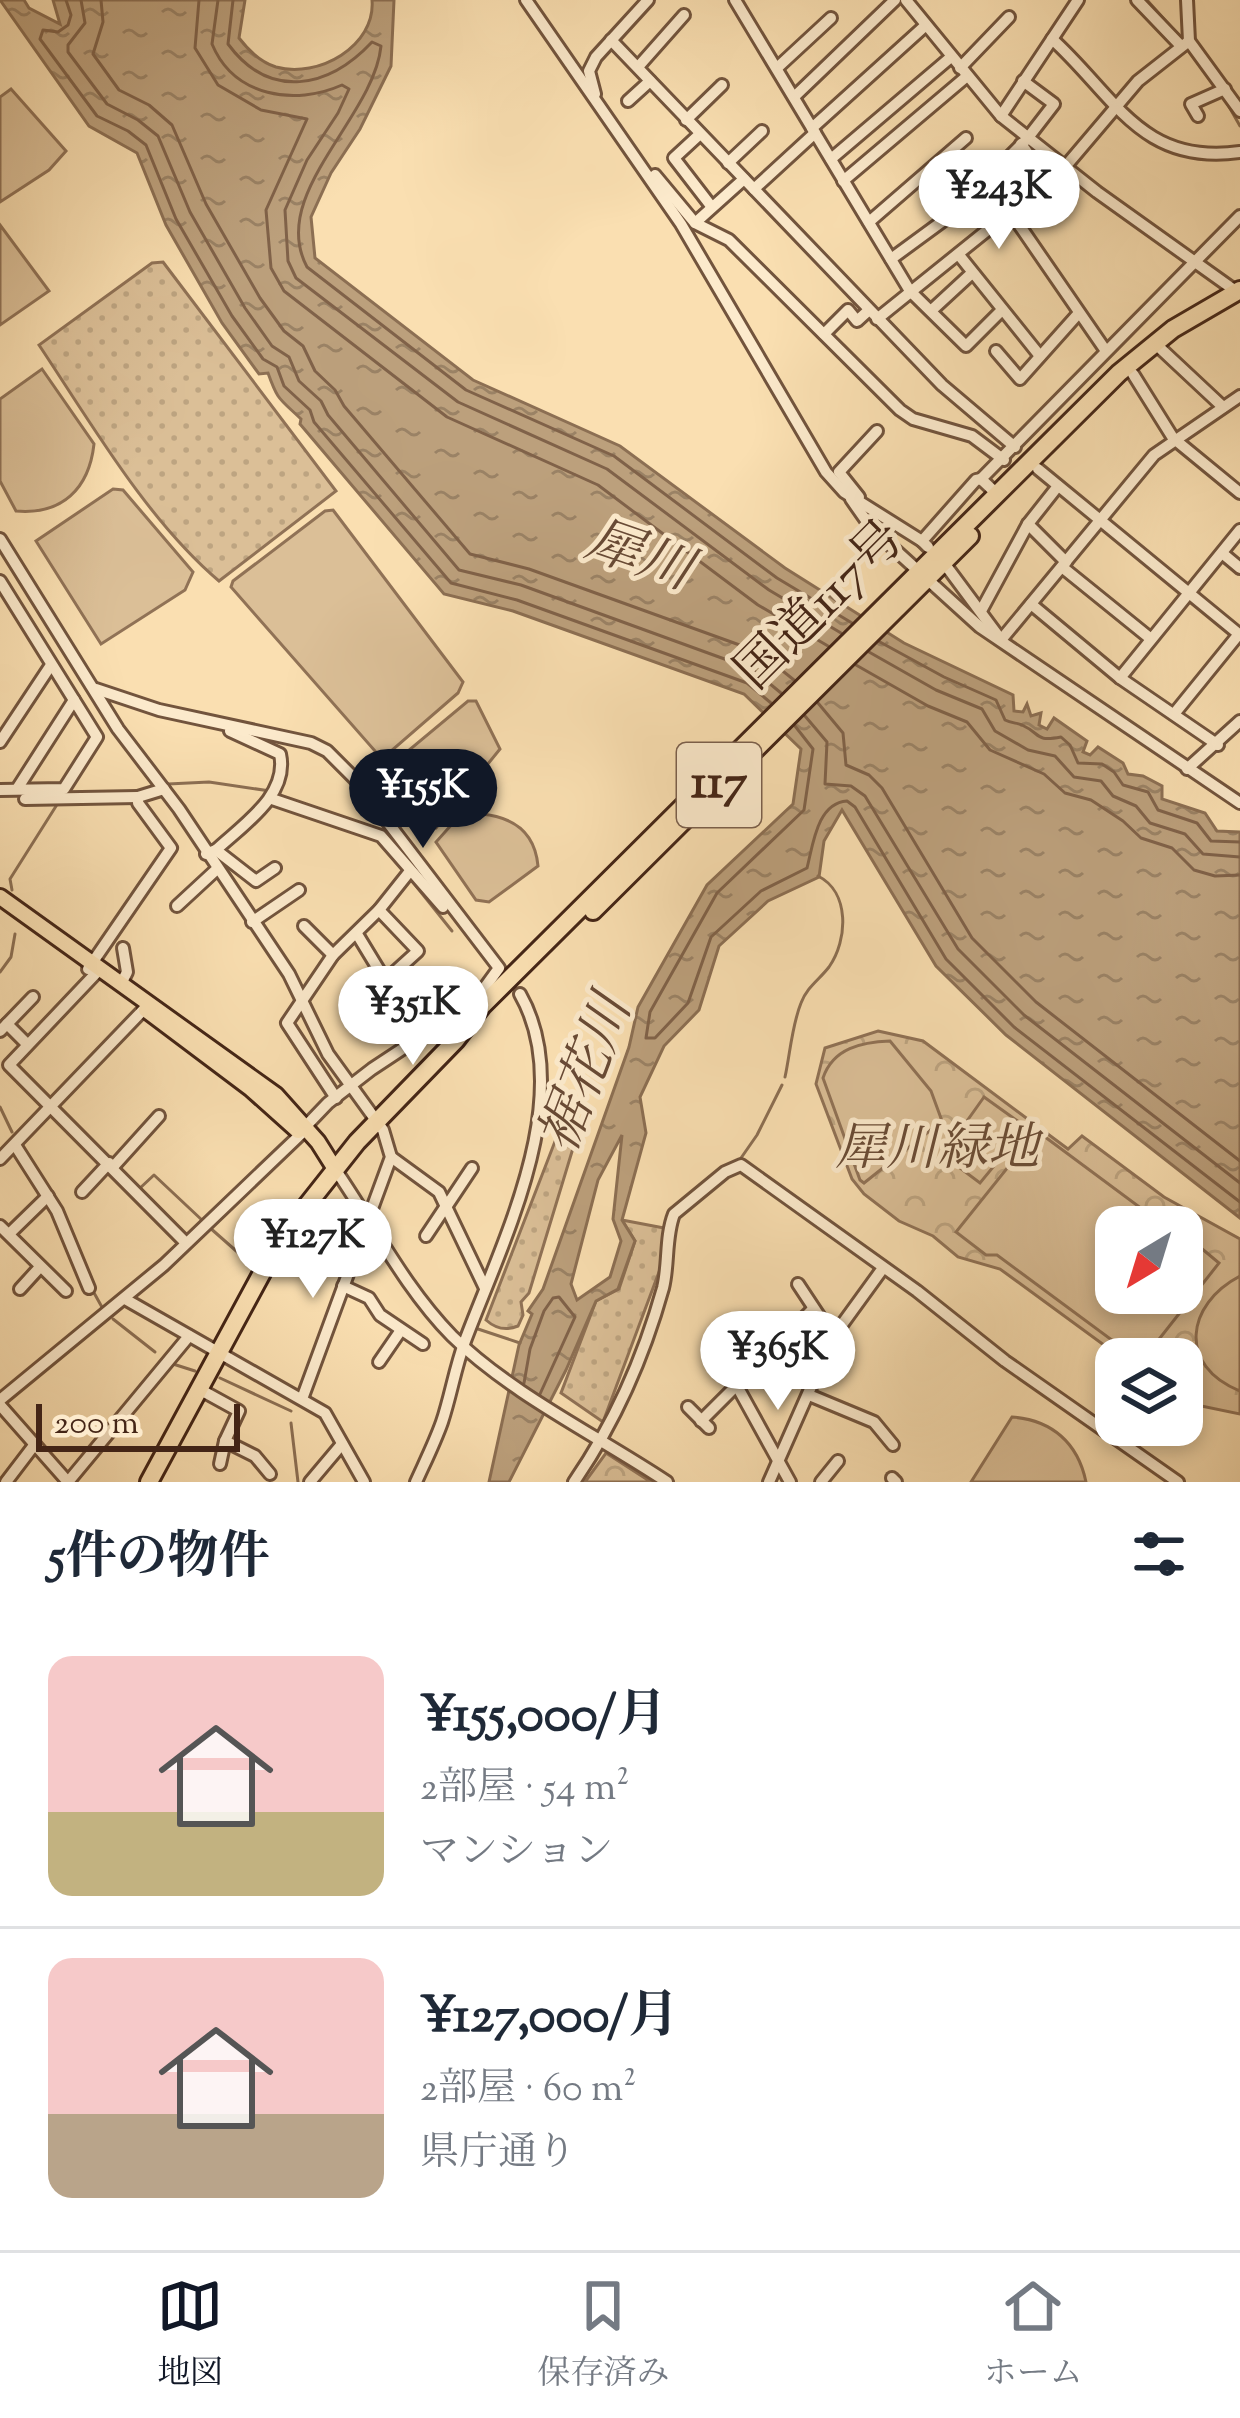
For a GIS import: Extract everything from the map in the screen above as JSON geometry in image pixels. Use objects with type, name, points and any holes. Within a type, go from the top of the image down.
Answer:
[{"type":"highway","name":"国道117号","points":[[918,578],[1161,349],[1239,293]]},
{"type":"highway","name":"国道117号","points":[[482,1007],[518,984],[1140,355],[1173,329],[1239,293]]},
{"type":"highway","name":"117","points":[[149,1482],[281,1243],[335,1169],[457,1040],[482,1007]]},
{"type":"main road","points":[[0,897],[147,1005]]},
{"type":"main road","points":[[0,908],[122,982],[303,1130],[335,1169]]},
{"type":"street","points":[[526,0],[708,267],[805,441],[836,484],[925,544],[976,480],[1004,460],[1240,216]]},
{"type":"street","points":[[600,109],[589,71],[648,0]]},
{"type":"street","points":[[735,0],[910,291],[966,346],[1002,310]]},
{"type":"street","points":[[794,97],[895,0]]},
{"type":"street","points":[[824,334],[848,310],[857,321],[910,291],[1011,213],[1041,187],[1045,177],[1024,142],[907,0]]},
{"type":"street","points":[[1001,116],[1078,0]]},
{"type":"street","points":[[1137,0],[1185,43],[1240,111]]},
{"type":"street","points":[[1065,167],[1117,104],[1185,43],[1187,0]]},
{"type":"street","points":[[638,67],[684,16]]},
{"type":"street","points":[[843,181],[963,73],[1009,17]]},
{"type":"street","points":[[777,68],[831,18]]},
{"type":"street","points":[[754,189],[926,25]]},
{"type":"street","points":[[1052,39],[1126,119],[1161,144],[1208,154],[1240,152]]},
{"type":"street","points":[[611,40],[942,385],[1015,447]]},
{"type":"street","points":[[831,159],[951,57]]},
{"type":"street","points":[[628,101],[650,81]]},
{"type":"street","points":[[891,259],[951,215],[1024,142],[1054,104],[1023,81]]},
{"type":"street","points":[[686,120],[722,85]]},
{"type":"street","points":[[1198,116],[1190,104],[1225,89]]},
{"type":"street","points":[[728,163],[762,131]]},
{"type":"street","points":[[700,134],[674,158],[711,206]]},
{"type":"street","points":[[869,222],[966,138]]},
{"type":"street","points":[[1024,142],[1239,293]]},
{"type":"street","points":[[628,150],[634,149],[695,223],[729,240],[900,410],[914,419],[971,436],[1004,460]]},
{"type":"street","points":[[695,223],[744,179]]},
{"type":"street","points":[[1011,213],[1106,351]]},
{"type":"street","points":[[959,255],[1040,356]]},
{"type":"street","points":[[933,309],[972,273]]},
{"type":"street","points":[[995,351],[1020,379],[1078,314]]},
{"type":"street","points":[[1161,349],[1223,407]]},
{"type":"street","points":[[1133,374],[1173,438],[1240,494]]},
{"type":"street","points":[[1000,640],[1154,454],[1240,396]]},
{"type":"street","points":[[865,504],[839,472],[877,431]]},
{"type":"street","points":[[1038,469],[1239,635],[1174,714]]},
{"type":"street","points":[[981,479],[998,495]]},
{"type":"street","points":[[982,609],[1028,524],[1058,487]]},
{"type":"street","points":[[850,496],[872,529],[918,578],[1000,640],[1240,803]]},
{"type":"street","points":[[1028,524],[1064,565],[1151,639]]},
{"type":"street","points":[[1120,678],[1240,530]]},
{"type":"street","points":[[0,539],[118,729],[212,852],[256,881],[275,868]]},
{"type":"street","points":[[1222,553],[1240,568]]},
{"type":"street","points":[[947,567],[982,609],[1000,640]]},
{"type":"street","points":[[0,580],[97,736],[64,789],[21,794]]},
{"type":"street","points":[[0,607],[8,594]]},
{"type":"street","points":[[1031,604],[1120,678],[1218,745]]},
{"type":"street","points":[[0,742],[51,665]]},
{"type":"street","points":[[95,689],[327,751],[354,778],[499,968],[482,1007],[419,1036],[336,1098],[125,1299],[0,1402],[68,1482],[189,1336]]},
{"type":"street","points":[[21,794],[74,700]]},
{"type":"street","points":[[1187,769],[1240,721]]},
{"type":"street","points":[[212,852],[273,795],[283,757],[228,727]]},
{"type":"street","points":[[0,790],[138,797],[164,789]]},
{"type":"street","points":[[273,795],[366,827],[444,908],[452,907]]},
{"type":"street","points":[[138,797],[172,848],[94,968],[9,1065],[186,1243]]},
{"type":"street","points":[[212,852],[217,869],[303,999],[321,1042],[383,1130],[391,1157],[302,1399]]},
{"type":"street","points":[[177,907],[217,869]]},
{"type":"street","points":[[336,1098],[287,1023],[333,956],[410,872]]},
{"type":"street","points":[[252,922],[298,890]]},
{"type":"street","points":[[379,910],[418,951],[386,980]]},
{"type":"street","points":[[304,926],[333,956]]},
{"type":"street","points":[[357,934],[419,1036]]},
{"type":"street","points":[[122,982],[127,971],[123,948]]},
{"type":"street","points":[[416,1482],[441,1424],[518,1198],[539,1102],[541,1058],[532,1015],[518,984]]},
{"type":"street","points":[[26,1043],[3,1027],[33,998]]},
{"type":"street","points":[[0,1159],[147,1005]]},
{"type":"street","points":[[82,1192],[160,1116]]},
{"type":"street","points":[[15,1144],[76,1248],[78,1268],[89,1288]]},
{"type":"street","points":[[391,1157],[433,1186],[485,1288]]},
{"type":"street","points":[[574,1482],[600,1439],[662,1292],[674,1214],[732,1166],[750,1168],[1006,1361],[1178,1482]]},
{"type":"street","points":[[426,1236],[472,1168]]},
{"type":"street","points":[[335,1169],[422,1302],[467,1348],[668,1482]]},
{"type":"street","points":[[47,1196],[4,1230],[66,1291]]},
{"type":"street","points":[[20,1289],[40,1267]]},
{"type":"street","points":[[769,1482],[833,1337],[884,1268]]},
{"type":"street","points":[[797,1285],[833,1337]]},
{"type":"street","points":[[343,1286],[369,1298],[380,1315],[423,1344]]},
{"type":"street","points":[[125,1299],[331,1419],[364,1482]]},
{"type":"street","points":[[688,1407],[705,1424],[813,1309]]},
{"type":"street","points":[[379,1362],[401,1330]]},
{"type":"street","points":[[737,1386],[790,1482]]},
{"type":"street","points":[[199,1389],[238,1411],[220,1464]]},
{"type":"street","points":[[809,1394],[874,1422],[893,1445]]},
{"type":"street","points":[[225,1441],[255,1456],[270,1474]]},
{"type":"street","points":[[6,1482],[35,1444]]},
{"type":"street","points":[[310,1482],[342,1444]]},
{"type":"street","points":[[821,1482],[838,1461]]},
{"type":"green space","points":[[11,89],[66,151],[49,170],[0,202],[0,97]]},
{"type":"green space","points":[[0,225],[49,291],[0,325]]},
{"type":"green space","points":[[163,262],[336,491],[219,581],[144,500],[39,345],[152,263]]},
{"type":"green space","points":[[42,369],[94,444],[86,474],[70,496],[47,509],[16,511],[0,481],[0,399]]},
{"type":"green space","points":[[113,489],[123,490],[193,572],[185,590],[101,644],[36,541]]},
{"type":"green space","points":[[333,510],[463,682],[458,693],[382,759],[231,587],[325,511]]},
{"type":"green space","points":[[468,701],[476,701],[500,749],[436,828],[431,828],[390,776],[390,766]]},
{"type":"green space","points":[[481,814],[521,828],[538,866],[489,902],[476,900],[436,842],[453,823]]},
{"type":"green space","name":"犀川緑地","points":[[878,1031],[923,1041],[1068,1149],[1082,1136],[1180,1206],[1095,1206],[1095,1314],[1203,1314],[1203,1219],[1240,1239],[1240,1414],[1203,1406],[1203,1338],[1095,1339],[1000,1269],[958,1257],[864,1194],[852,1179],[816,1084],[825,1048]]},
{"type":"green space","points":[[890,1041],[931,1091],[942,1121],[864,1183],[823,1078],[841,1053]]},
{"type":"green space","points":[[984,1097],[1026,1127],[980,1183],[945,1152]]},
{"type":"green space","points":[[559,1131],[574,1145],[529,1293],[521,1302],[523,1315],[518,1326],[497,1327],[486,1320]]},
{"type":"green space","points":[[1037,1131],[1138,1206],[1095,1206],[1095,1314],[1179,1314],[1160,1338],[1109,1338],[997,1255],[986,1255],[956,1232]]},
{"type":"green space","points":[[622,1220],[664,1228],[662,1264],[603,1422],[561,1393],[596,1301],[619,1289],[635,1241]]},
{"type":"green space","points":[[1203,1250],[1219,1263],[1203,1283]]},
{"type":"green space","points":[[1240,1276],[1240,1391],[1206,1366],[1203,1338],[1196,1338],[1208,1302]]},
{"type":"green space","points":[[1012,1417],[1039,1423],[1061,1436],[1077,1456],[1086,1482],[971,1482]]},
{"type":"green space","points":[[606,1453],[651,1482],[585,1482]]},
{"type":"water","name":"犀川","points":[[0,0],[24,0],[29,8],[60,24],[53,0],[245,0],[239,38],[265,62],[292,69],[309,68],[341,55],[365,32],[372,0],[394,0],[391,66],[311,217],[315,258],[473,380],[620,446],[785,568],[904,643],[1013,695],[1014,711],[1023,712],[1027,704],[1031,716],[1041,713],[1039,725],[1047,729],[1054,718],[1087,741],[1083,752],[1090,755],[1098,747],[1123,763],[1128,774],[1162,786],[1162,799],[1205,813],[1217,831],[1240,832],[1240,1218],[1006,1035],[936,966],[842,810],[824,841],[819,877],[768,901],[719,946],[699,1010],[664,1046],[640,1097],[646,1133],[622,1220],[635,1241],[618,1289],[596,1301],[509,1482],[489,1482],[519,1345],[532,1314],[528,1311],[543,1289],[629,1047],[638,1007],[707,885],[793,804],[801,749],[744,694],[513,611],[444,594],[300,424],[268,373],[259,374],[222,323],[166,225],[137,153],[89,126]],"holes":[[[622,1135],[613,1219],[621,1241],[610,1277],[577,1300],[571,1284],[598,1180]]]},
{"type":"waterway","points":[[1147,0],[1179,36]]},
{"type":"waterway","points":[[1223,96],[1240,126]]},
{"type":"waterway","points":[[168,784],[209,782],[270,791]]},
{"type":"waterway","points":[[12,890],[10,879],[58,803]]},
{"type":"waterway","points":[[324,811],[372,827]]},
{"type":"waterway","points":[[785,1077],[801,1003],[840,944],[841,905],[818,876]]},
{"type":"waterway","points":[[412,881],[452,931]]},
{"type":"waterway","points":[[0,972],[11,957],[15,934]]},
{"type":"waterway","points":[[741,1158],[782,1085]]},
{"type":"waterway","points":[[0,1107],[12,1132]]},
{"type":"waterway","points":[[139,1189],[154,1175],[203,1221]]},
{"type":"waterway","points":[[209,1227],[251,1264]]},
{"type":"waterway","points":[[93,1291],[103,1309]]},
{"type":"waterway","points":[[113,1319],[155,1352]]},
{"type":"waterway","points":[[478,1329],[520,1343]]},
{"type":"waterway","points":[[173,1364],[195,1371]]},
{"type":"waterway","points":[[220,1378],[291,1411]]},
{"type":"waterway","points":[[291,1423],[298,1482]]},
{"type":"water label","name":"裾花川","points":[[589,1075]]}]
